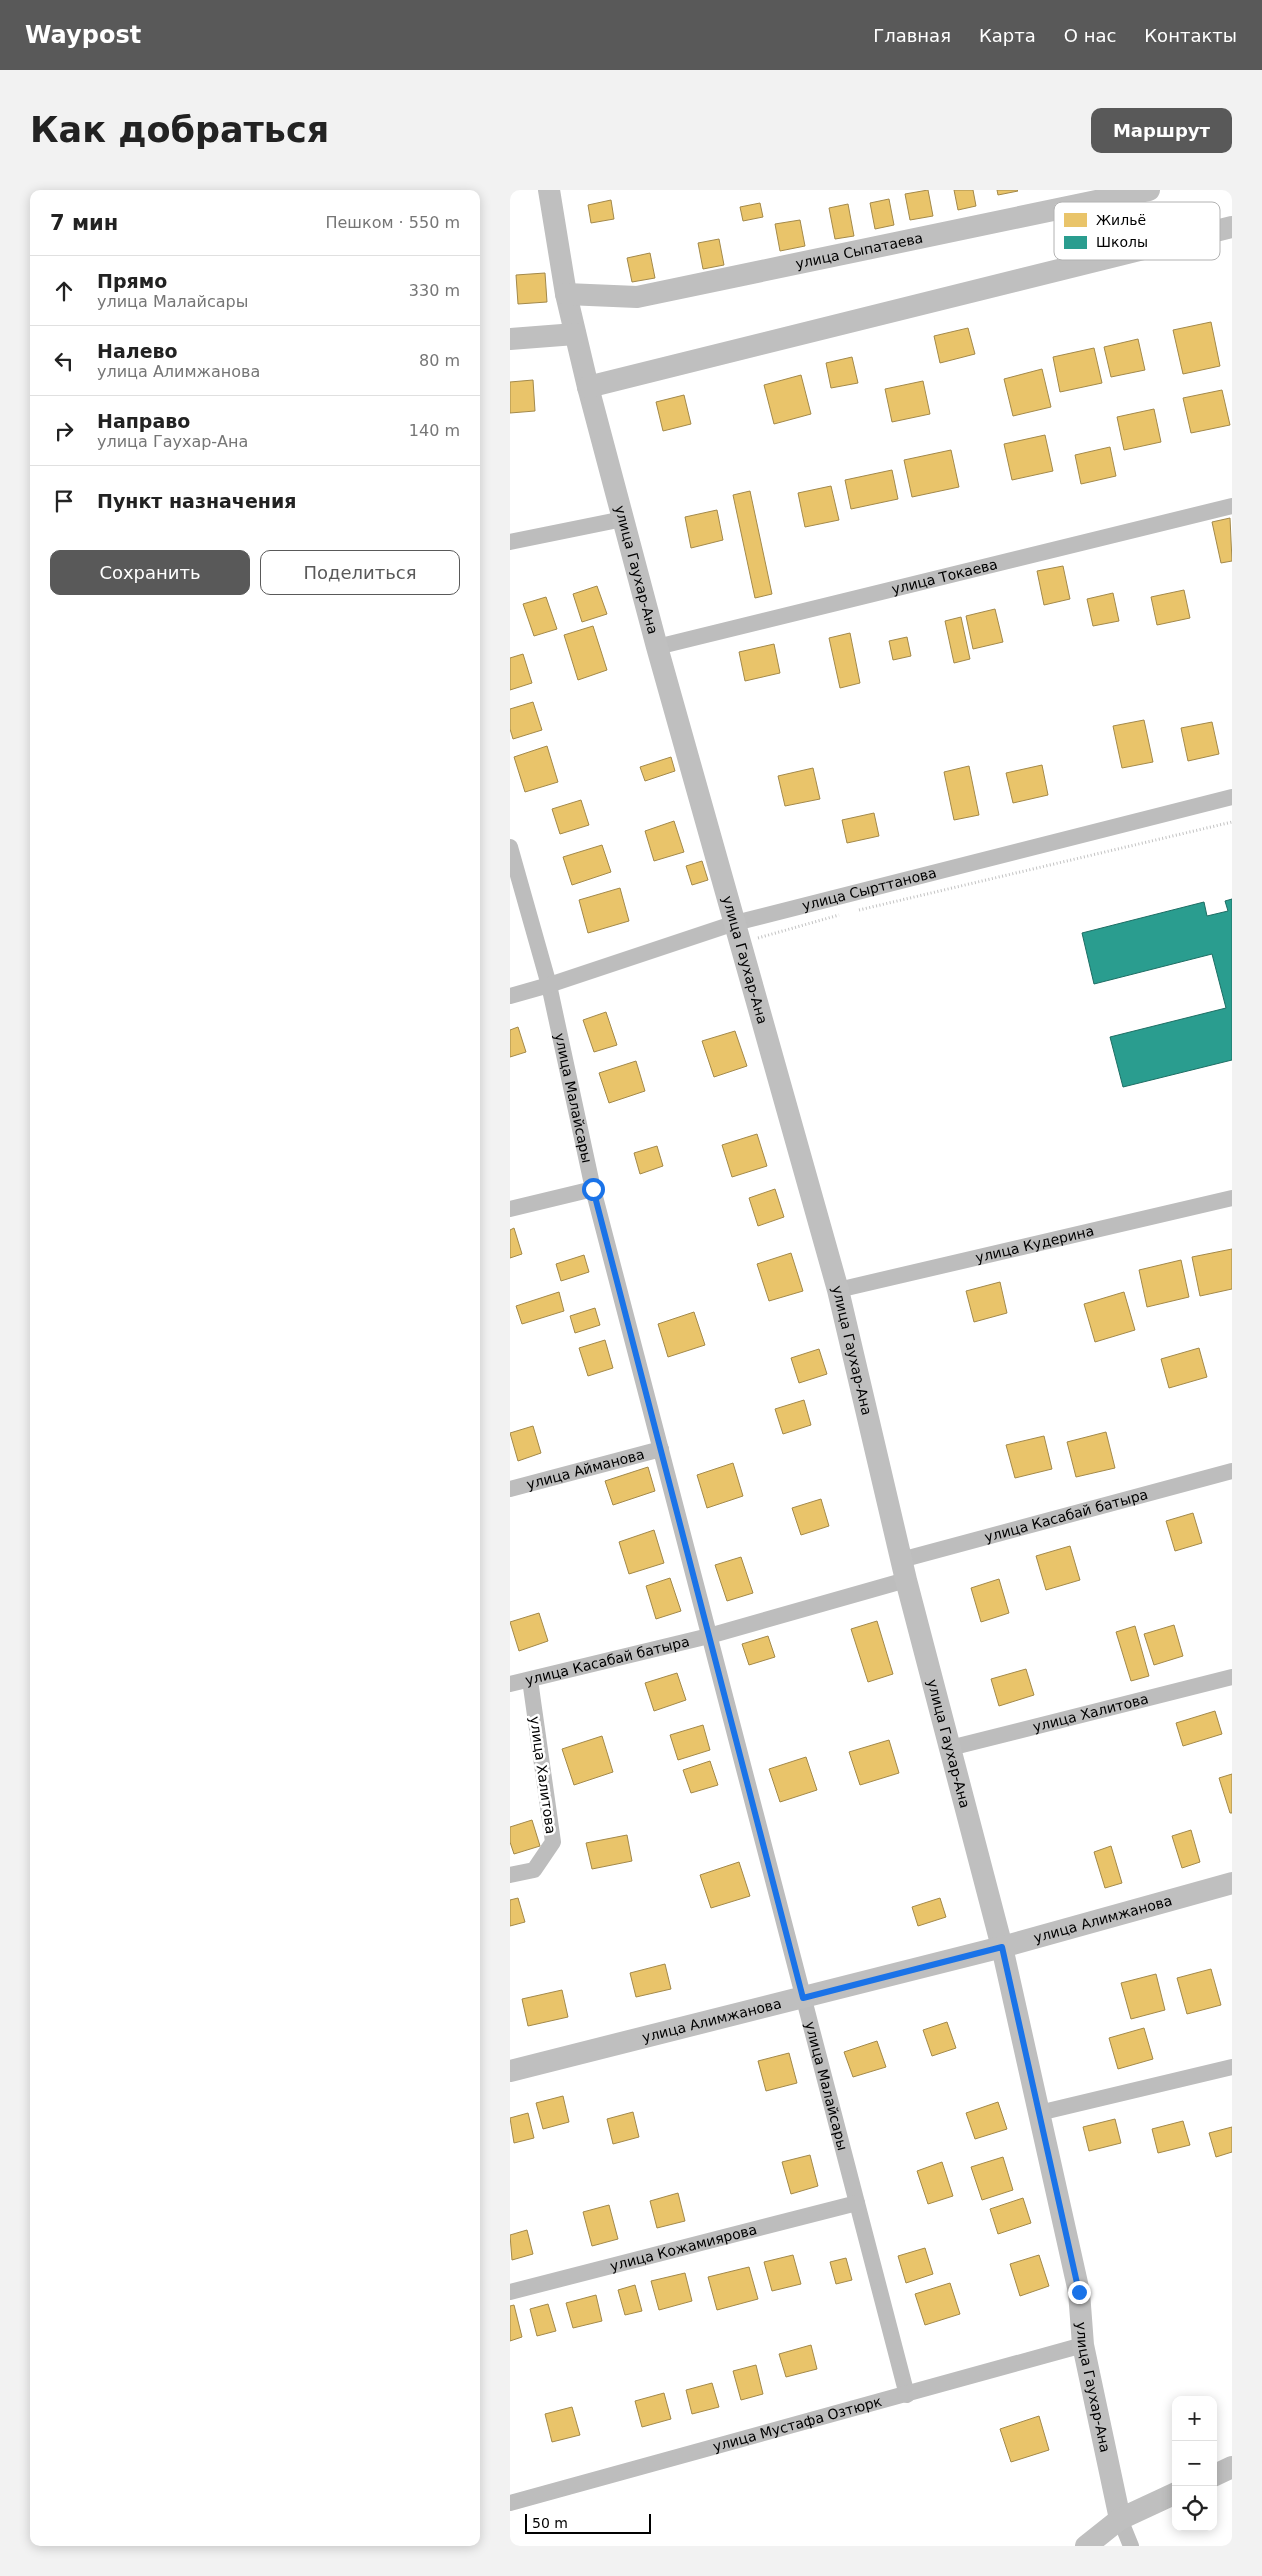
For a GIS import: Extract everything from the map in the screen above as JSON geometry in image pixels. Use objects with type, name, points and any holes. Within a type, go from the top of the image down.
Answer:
[{"type":"street","name":"улица Гаухар-Ана","points":[[549,190],[566,294],[588,387],[657,647],[838,1290],[904,1570],[1002,1947],[1079,2292],[1083,2346],[1120,2519]]},
{"type":"street","name":"улица Сыпатаева","points":[[1095,202],[1149,190]]},
{"type":"street","name":"улица Сыпатаева","points":[[566,294],[637,297],[1054,211]]},
{"type":"street","points":[[588,387],[1099,260]]},
{"type":"street","points":[[510,339],[575,334]]},
{"type":"street","name":"улица Токаева","points":[[657,647],[1232,506]]},
{"type":"street","points":[[510,542],[623,519]]},
{"type":"street","name":"улица Сырттанова","points":[[510,996],[1232,797]]},
{"type":"street","name":"улица Малайсары","points":[[510,847],[549,985],[593,1189],[908,2395]]},
{"type":"street","points":[[510,1209],[593,1189]]},
{"type":"street","name":"улица Кудерина","points":[[838,1290],[1232,1198]]},
{"type":"street","name":"улица Айманова","points":[[510,1489],[661,1449]]},
{"type":"street","name":"улица Касабай батыра","points":[[510,1684],[709,1636],[904,1570],[1232,1470]]},
{"type":"street","name":"улица Халитова","points":[[950,1748],[1232,1677]]},
{"type":"street","name":"улица Халитова","points":[[510,1875],[534,1870],[553,1842],[530,1680]]},
{"type":"street","name":"улица Алимжанова","points":[[510,2071],[1002,1947],[1232,1883]]},
{"type":"street","points":[[1039,2113],[1232,2068]]},
{"type":"street","name":"улица Кожамиярова","points":[[510,2292],[857,2203]]},
{"type":"street","name":"улица Мустафа Озтюрк","points":[[510,2503],[1083,2346]]},
{"type":"street","points":[[1217,2474],[1232,2467]]},
{"type":"street","points":[[1086,2546],[1120,2519],[1172,2495]]},
{"type":"street","points":[[1120,2519],[1131,2546]]},
{"type":"path","points":[[856,911],[1232,822]]},
{"type":"path","points":[[738,933],[847,913]]},
{"type":"building: Жильё","points":[[928,190],[933,216],[910,220],[905,194]]},
{"type":"building: Жильё","points":[[954,190],[973,190],[976,206],[958,210]]},
{"type":"building: Жильё","points":[[997,190],[1017,190],[1018,191],[998,195]]},
{"type":"building: Жильё","points":[[889,199],[894,225],[875,229],[870,203]]},
{"type":"building: Жильё","points":[[611,200],[614,219],[591,223],[588,205]]},
{"type":"building: Жильё","points":[[760,203],[763,217],[743,221],[740,207]]},
{"type":"building: Жильё","points":[[848,204],[854,236],[835,239],[829,208]]},
{"type":"building: Жильё","points":[[800,220],[805,246],[780,251],[775,224]]},
{"type":"building: Жильё","points":[[719,239],[724,265],[703,269],[698,243]]},
{"type":"building: Жильё","points":[[650,253],[655,278],[632,282],[627,258]]},
{"type":"building: Жильё","points":[[545,273],[547,302],[518,304],[516,275]]},
{"type":"building: Жильё","points":[[1211,322],[1220,366],[1183,374],[1173,330]]},
{"type":"building: Жильё","points":[[968,328],[975,354],[940,363],[934,336]]},
{"type":"building: Жильё","points":[[1138,339],[1145,370],[1111,377],[1104,347]]},
{"type":"building: Жильё","points":[[1094,348],[1102,383],[1060,392],[1053,357]]},
{"type":"building: Жильё","points":[[852,357],[858,383],[831,388],[826,363]]},
{"type":"building: Жильё","points":[[1042,369],[1051,407],[1013,416],[1004,379]]},
{"type":"building: Жильё","points":[[801,375],[811,414],[774,424],[764,385]]},
{"type":"building: Жильё","points":[[533,380],[535,411],[510,413],[510,382]]},
{"type":"building: Жильё","points":[[923,381],[930,414],[892,422],[885,389]]},
{"type":"building: Жильё","points":[[1222,390],[1230,425],[1191,433],[1183,398]]},
{"type":"building: Жильё","points":[[684,395],[691,424],[663,431],[656,402]]},
{"type":"building: Жильё","points":[[1154,409],[1161,442],[1124,450],[1117,417]]},
{"type":"building: Жильё","points":[[1045,435],[1053,471],[1012,480],[1004,444]]},
{"type":"building: Жильё","points":[[1110,447],[1116,476],[1081,484],[1075,455]]},
{"type":"building: Жильё","points":[[951,450],[959,487],[912,497],[904,460]]},
{"type":"building: Жильё","points":[[892,470],[898,499],[851,509],[845,480]]},
{"type":"building: Жильё","points":[[831,486],[839,520],[805,527],[798,493]]},
{"type":"building: Жильё","points":[[750,491],[772,594],[755,598],[733,495]]},
{"type":"building: Жильё","points":[[717,510],[723,540],[691,548],[685,517]]},
{"type":"building: Жильё","points":[[1230,518],[1232,561],[1221,563],[1212,522]]},
{"type":"building: Жильё","points":[[1063,566],[1070,599],[1044,605],[1037,571]]},
{"type":"building: Жильё","points":[[597,586],[607,614],[582,622],[573,594]]},
{"type":"building: Жильё","points":[[1184,590],[1190,618],[1157,625],[1151,597]]},
{"type":"building: Жильё","points":[[1113,593],[1119,621],[1093,626],[1087,599]]},
{"type":"building: Жильё","points":[[546,597],[557,629],[534,636],[523,604]]},
{"type":"building: Жильё","points":[[995,609],[1003,642],[973,649],[966,616]]},
{"type":"building: Жильё","points":[[961,617],[970,659],[954,663],[945,621]]},
{"type":"building: Жильё","points":[[593,626],[607,670],[578,680],[564,635]]},
{"type":"building: Жильё","points":[[850,633],[860,683],[840,688],[829,638]]},
{"type":"building: Жильё","points":[[907,637],[911,656],[893,660],[889,641]]},
{"type":"building: Жильё","points":[[774,644],[780,673],[745,681],[739,652]]},
{"type":"building: Жильё","points":[[523,654],[532,683],[510,690],[510,658]]},
{"type":"building: Жильё","points":[[533,702],[542,730],[513,739],[510,729],[510,709]]},
{"type":"building: Жильё","points":[[1144,720],[1153,762],[1122,768],[1113,726]]},
{"type":"building: Жильё","points":[[1212,722],[1219,754],[1188,761],[1181,728]]},
{"type":"building: Жильё","points":[[547,746],[558,782],[525,792],[514,757]]},
{"type":"building: Жильё","points":[[671,757],[675,771],[645,781],[640,767]]},
{"type":"building: Жильё","points":[[1042,765],[1048,795],[1013,803],[1006,773]]},
{"type":"building: Жильё","points":[[969,766],[979,815],[954,820],[944,772]]},
{"type":"building: Жильё","points":[[813,768],[820,799],[785,806],[778,776]]},
{"type":"building: Жильё","points":[[581,800],[589,825],[560,834],[552,809]]},
{"type":"building: Жильё","points":[[874,813],[879,836],[847,843],[842,820]]},
{"type":"building: Жильё","points":[[674,821],[684,852],[654,861],[645,831]]},
{"type":"building: Жильё","points":[[602,845],[611,872],[572,885],[563,857]]},
{"type":"building: Жильё","points":[[702,861],[708,880],[692,885],[686,866]]},
{"type":"building: Жильё","points":[[620,888],[629,921],[588,933],[579,900]]},
{"type":"building: Жильё","points":[[606,1012],[617,1045],[594,1052],[583,1020]]},
{"type":"building: Жильё","points":[[518,1027],[526,1052],[510,1057],[510,1030]]},
{"type":"building: Жильё","points":[[735,1031],[747,1066],[714,1077],[702,1041]]},
{"type":"building: Жильё","points":[[636,1061],[645,1091],[609,1103],[599,1073]]},
{"type":"building: Жильё","points":[[757,1134],[767,1166],[732,1177],[722,1145]]},
{"type":"building: Жильё","points":[[657,1146],[663,1166],[640,1174],[634,1153]]},
{"type":"building: Жильё","points":[[775,1189],[784,1217],[758,1226],[749,1198]]},
{"type":"building: Жильё","points":[[514,1228],[522,1254],[510,1258],[510,1230]]},
{"type":"building: Жильё","points":[[1232,1249],[1232,1289],[1200,1296],[1192,1257]]},
{"type":"building: Жильё","points":[[791,1253],[803,1291],[769,1301],[757,1264]]},
{"type":"building: Жильё","points":[[584,1255],[589,1272],[561,1281],[556,1264]]},
{"type":"building: Жильё","points":[[1181,1260],[1189,1297],[1147,1307],[1139,1270]]},
{"type":"building: Жильё","points":[[1000,1282],[1007,1313],[974,1322],[966,1291]]},
{"type":"building: Жильё","points":[[559,1292],[564,1311],[522,1324],[516,1306]]},
{"type":"building: Жильё","points":[[1124,1292],[1135,1330],[1095,1342],[1084,1304]]},
{"type":"building: Жильё","points":[[595,1308],[600,1325],[575,1333],[570,1316]]},
{"type":"building: Жильё","points":[[694,1312],[705,1345],[668,1357],[658,1324]]},
{"type":"building: Жильё","points":[[605,1340],[613,1368],[588,1376],[579,1348]]},
{"type":"building: Жильё","points":[[1199,1348],[1207,1377],[1169,1388],[1161,1359]]},
{"type":"building: Жильё","points":[[819,1349],[827,1374],[799,1383],[791,1358]]},
{"type":"building: Жильё","points":[[804,1400],[811,1425],[783,1434],[775,1409]]},
{"type":"building: Жильё","points":[[533,1426],[541,1453],[518,1461],[510,1433]]},
{"type":"building: Жильё","points":[[1106,1432],[1115,1468],[1076,1477],[1067,1442]]},
{"type":"building: Жильё","points":[[1044,1436],[1052,1469],[1015,1478],[1006,1445]]},
{"type":"building: Жильё","points":[[733,1463],[743,1496],[707,1508],[697,1475]]},
{"type":"building: Жильё","points":[[648,1467],[655,1491],[613,1505],[605,1481]]},
{"type":"building: Жильё","points":[[821,1499],[829,1526],[801,1535],[792,1508]]},
{"type":"building: Жильё","points":[[1193,1513],[1202,1543],[1175,1551],[1166,1521]]},
{"type":"building: Жильё","points":[[654,1530],[664,1563],[629,1574],[619,1542]]},
{"type":"building: Жильё","points":[[1070,1546],[1080,1580],[1046,1590],[1036,1556]]},
{"type":"building: Жильё","points":[[741,1557],[753,1593],[727,1601],[715,1565]]},
{"type":"building: Жильё","points":[[670,1578],[681,1611],[656,1619],[646,1586]]},
{"type":"building: Жильё","points":[[999,1579],[1009,1613],[981,1622],[971,1588]]},
{"type":"building: Жильё","points":[[539,1613],[548,1641],[519,1651],[510,1622]]},
{"type":"building: Жильё","points":[[877,1621],[893,1674],[868,1682],[851,1629]]},
{"type":"building: Жильё","points":[[1174,1625],[1183,1656],[1154,1665],[1144,1634]]},
{"type":"building: Жильё","points":[[1135,1626],[1149,1676],[1131,1681],[1116,1632]]},
{"type":"building: Жильё","points":[[768,1636],[775,1657],[749,1665],[742,1644]]},
{"type":"building: Жильё","points":[[1026,1669],[1034,1695],[999,1706],[991,1679]]},
{"type":"building: Жильё","points":[[677,1673],[686,1700],[654,1711],[645,1683]]},
{"type":"building: Жильё","points":[[1215,1711],[1222,1734],[1183,1746],[1176,1723]]},
{"type":"building: Жильё","points":[[703,1725],[710,1750],[678,1760],[670,1735]]},
{"type":"building: Жильё","points":[[602,1736],[613,1772],[574,1785],[562,1749]]},
{"type":"building: Жильё","points":[[889,1740],[899,1773],[860,1785],[849,1752]]},
{"type":"building: Жильё","points":[[806,1757],[817,1790],[780,1802],[769,1769]]},
{"type":"building: Жильё","points":[[710,1761],[718,1785],[691,1793],[683,1770]]},
{"type":"building: Жильё","points":[[1232,1774],[1232,1813],[1230,1813],[1219,1778]]},
{"type":"building: Жильё","points":[[532,1820],[540,1846],[514,1854],[510,1842],[510,1827]]},
{"type":"building: Жильё","points":[[1191,1830],[1200,1862],[1182,1868],[1172,1836]]},
{"type":"building: Жильё","points":[[627,1835],[632,1861],[592,1869],[586,1843]]},
{"type":"building: Жильё","points":[[1111,1846],[1122,1883],[1105,1888],[1094,1852]]},
{"type":"building: Жильё","points":[[739,1862],[750,1896],[711,1908],[700,1875]]},
{"type":"building: Жильё","points":[[518,1898],[525,1922],[510,1926],[510,1900]]},
{"type":"building: Жильё","points":[[940,1898],[946,1917],[918,1926],[912,1907]]},
{"type":"building: Жильё","points":[[665,1964],[671,1989],[636,1997],[630,1973]]},
{"type":"building: Жильё","points":[[1211,1969],[1221,2005],[1187,2014],[1177,1978]]},
{"type":"building: Жильё","points":[[1156,1974],[1165,2010],[1131,2019],[1121,1983]]},
{"type":"building: Жильё","points":[[562,1990],[568,2017],[528,2026],[522,1999]]},
{"type":"building: Жильё","points":[[947,2022],[956,2048],[932,2056],[923,2030]]},
{"type":"building: Жильё","points":[[1144,2028],[1153,2059],[1118,2069],[1109,2038]]},
{"type":"building: Жильё","points":[[877,2041],[886,2067],[853,2077],[844,2052]]},
{"type":"building: Жильё","points":[[789,2053],[797,2083],[766,2091],[758,2061]]},
{"type":"building: Жильё","points":[[563,2096],[569,2122],[543,2129],[536,2103]]},
{"type":"building: Жильё","points":[[998,2102],[1007,2129],[975,2139],[966,2113]]},
{"type":"building: Жильё","points":[[633,2112],[639,2137],[613,2144],[607,2119]]},
{"type":"building: Жильё","points":[[528,2113],[534,2138],[514,2143],[510,2118]]},
{"type":"building: Жильё","points":[[1115,2119],[1121,2143],[1089,2151],[1083,2127]]},
{"type":"building: Жильё","points":[[1183,2121],[1190,2145],[1158,2153],[1152,2129]]},
{"type":"building: Жильё","points":[[1232,2127],[1232,2152],[1216,2157],[1209,2133]]},
{"type":"building: Жильё","points":[[810,2155],[818,2186],[791,2194],[782,2162]]},
{"type":"building: Жильё","points":[[1003,2157],[1013,2190],[982,2200],[971,2167]]},
{"type":"building: Жильё","points":[[942,2162],[953,2196],[928,2204],[917,2171]]},
{"type":"building: Жильё","points":[[678,2193],[685,2221],[657,2228],[650,2201]]},
{"type":"building: Жильё","points":[[1023,2198],[1031,2223],[998,2234],[990,2209]]},
{"type":"building: Жильё","points":[[609,2205],[618,2239],[592,2246],[583,2212]]},
{"type":"building: Жильё","points":[[527,2230],[533,2254],[512,2260],[510,2235]]},
{"type":"building: Жильё","points":[[925,2248],[933,2274],[906,2283],[898,2256]]},
{"type":"building: Жильё","points":[[793,2255],[801,2284],[772,2291],[764,2262]]},
{"type":"building: Жильё","points":[[1039,2255],[1049,2286],[1020,2296],[1010,2264]]},
{"type":"building: Жильё","points":[[846,2258],[852,2280],[836,2284],[830,2262]]},
{"type":"building: Жильё","points":[[749,2267],[758,2299],[717,2310],[708,2277]]},
{"type":"building: Жильё","points":[[685,2273],[692,2301],[659,2310],[651,2281]]},
{"type":"building: Жильё","points":[[950,2283],[960,2314],[925,2325],[915,2294]]},
{"type":"building: Жильё","points":[[635,2285],[642,2311],[625,2315],[618,2290]]},
{"type":"building: Жильё","points":[[596,2295],[602,2321],[573,2328],[566,2303]]},
{"type":"building: Жильё","points":[[548,2304],[556,2331],[537,2336],[530,2309]]},
{"type":"building: Жильё","points":[[514,2305],[522,2337],[510,2341],[510,2306]]},
{"type":"building: Жильё","points":[[811,2345],[817,2369],[786,2377],[779,2354]]},
{"type":"building: Жильё","points":[[756,2365],[763,2394],[741,2400],[733,2371]]},
{"type":"building: Жильё","points":[[712,2383],[719,2407],[692,2414],[686,2390]]},
{"type":"building: Жильё","points":[[664,2393],[671,2419],[642,2427],[635,2401]]},
{"type":"building: Жильё","points":[[572,2407],[580,2435],[552,2442],[545,2414]]},
{"type":"building: Жильё","points":[[1039,2416],[1049,2450],[1011,2462],[1000,2429]]},
{"type":"building: Школы","points":[[1232,899],[1232,1060],[1123,1087],[1110,1037],[1226,1008],[1212,954],[1094,984],[1082,933],[1204,902],[1207,916],[1228,911],[1225,901]]},
{"type":"route","points":[[593,1189],[803,1998],[1002,1947],[1079,2292]]}]
